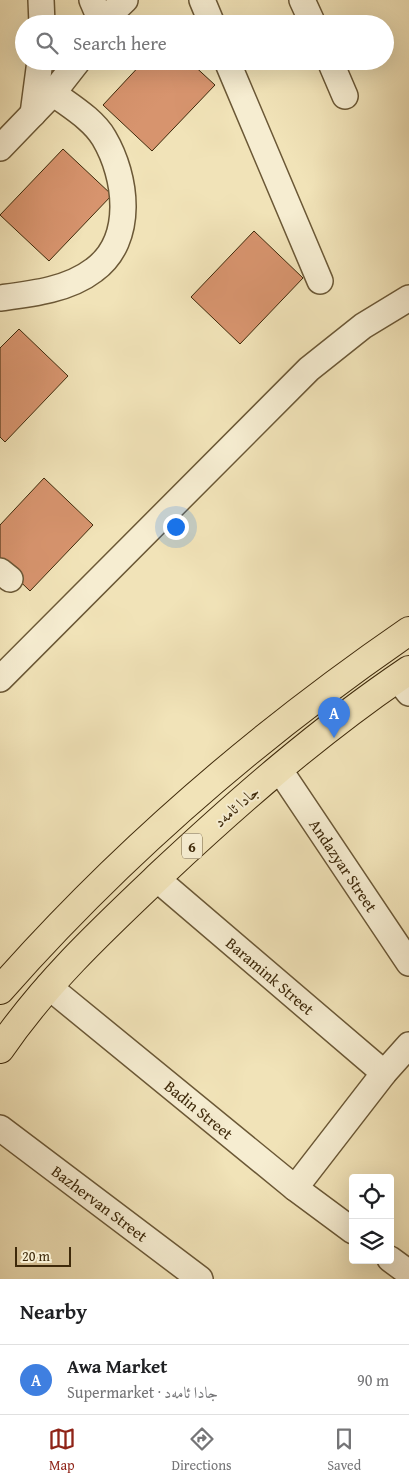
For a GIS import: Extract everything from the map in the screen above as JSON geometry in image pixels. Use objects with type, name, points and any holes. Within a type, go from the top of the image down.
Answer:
[{"type":"main road","name":"6","points":[[0,990],[54,931],[154,832],[223,771],[295,713],[409,631]]},
{"type":"main road","name":"جادا ئامەد","points":[[0,1048],[48,986],[82,949],[216,822],[337,722],[405,680]]},
{"type":"street","points":[[41,0],[42,15]]},
{"type":"street","points":[[98,15],[125,0]]},
{"type":"street","points":[[202,0],[208,15]]},
{"type":"street","points":[[302,0],[309,15]]},
{"type":"street","points":[[33,114],[39,70]]},
{"type":"street","points":[[0,148],[53,93],[71,70]]},
{"type":"street","points":[[231,70],[320,281]]},
{"type":"street","points":[[334,70],[345,96]]},
{"type":"street","points":[[0,298],[28,294],[69,284],[95,270],[115,246],[124,212],[119,174],[103,137],[82,115],[53,93]]},
{"type":"street","points":[[0,679],[308,369],[363,326],[409,298]]},
{"type":"street","name":"Andazyar Street","points":[[278,769],[409,963]]},
{"type":"street","name":"Baramink Street","points":[[156,878],[384,1073]]},
{"type":"street","name":"Badin Street","points":[[48,986],[295,1188],[349,1228]]},
{"type":"street","points":[[295,1188],[384,1073],[409,1045]]},
{"type":"street","name":"Bazhervan Street","points":[[0,1128],[200,1279]]},
{"type":"street","points":[[394,1262],[409,1273]]},
{"type":"building","points":[[136,70],[199,70],[215,85],[152,151],[103,105]]},
{"type":"building","points":[[63,149],[112,195],[49,261],[0,215]]},
{"type":"building","points":[[254,231],[303,278],[240,344],[191,297]]},
{"type":"building","points":[[19,329],[68,376],[5,442],[0,437],[0,348]]},
{"type":"building","points":[[44,478],[93,525],[30,591],[0,562],[0,525]]},
{"type":"place","name":"Awa Market","points":[[334,738]]}]
